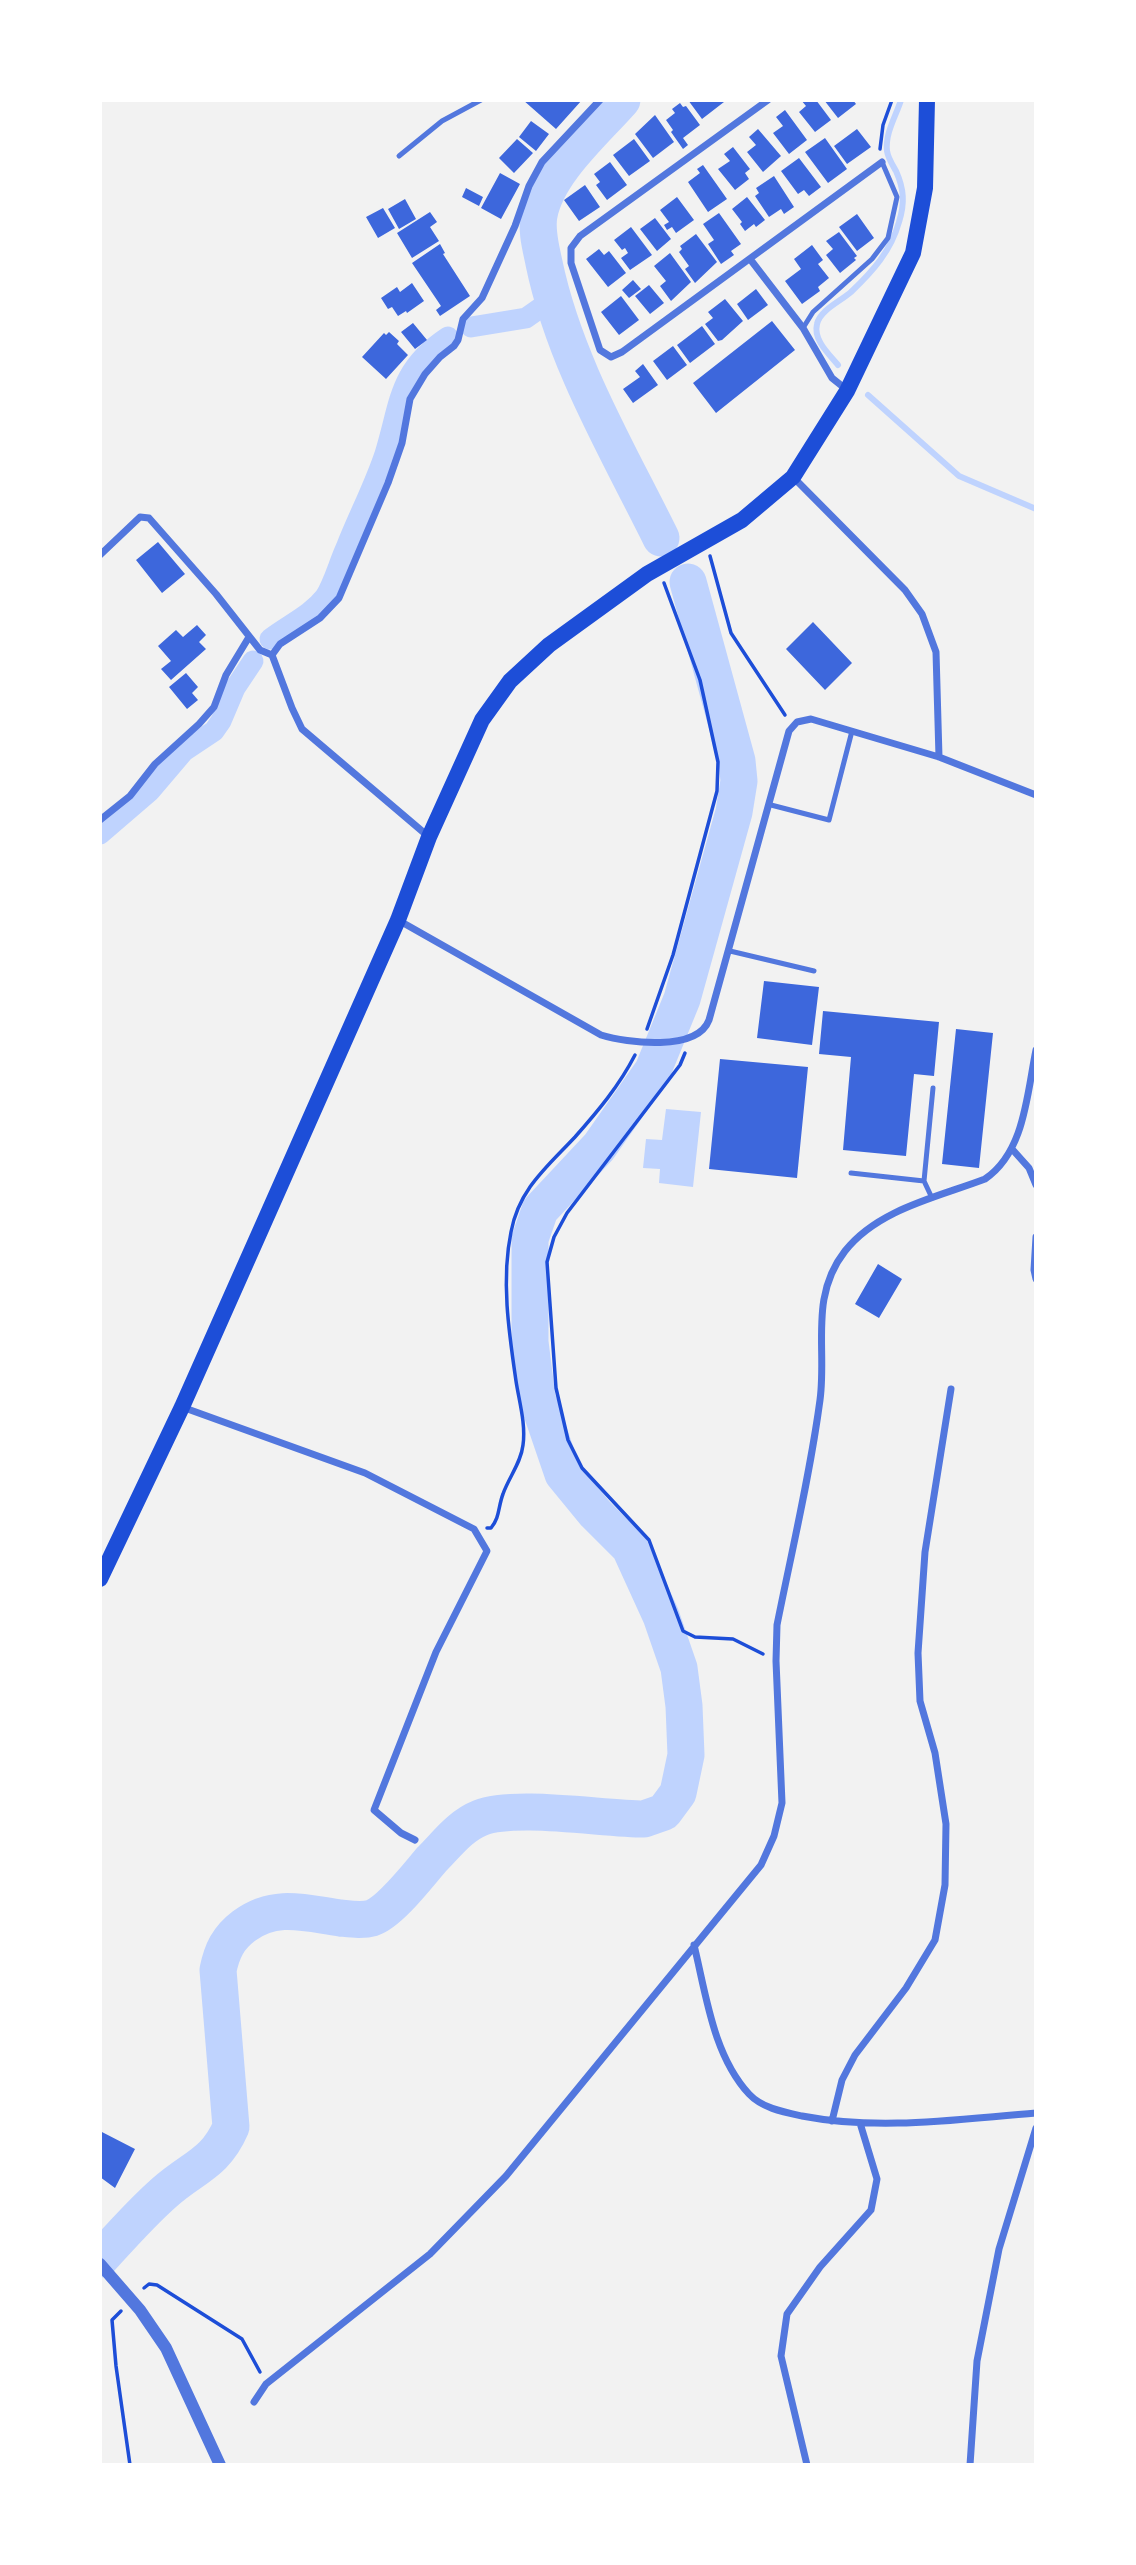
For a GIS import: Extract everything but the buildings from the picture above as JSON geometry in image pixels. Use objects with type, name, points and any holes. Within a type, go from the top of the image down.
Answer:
[{"type":"highway","points":[[100,1579],[182,1407],[398,920],[429,837],[471,739],[510,681],[549,645],[659,568],[742,520],[793,477],[847,391],[913,253],[925,188],[927,100]]},
{"type":"street","points":[[272,655],[280,644],[330,611],[339,598],[402,443],[410,399],[425,374],[454,346],[463,319],[482,298],[510,238],[529,186],[542,162],[600,100]]},
{"type":"street","points":[[768,100],[580,236],[571,247],[571,263],[600,350],[611,357],[622,352],[882,162]]},
{"type":"street","points":[[750,259],[803,328],[832,378],[847,391]]},
{"type":"street","points":[[793,477],[905,590],[922,614],[936,652],[939,757]]},
{"type":"street","points":[[100,555],[140,517],[149,518],[216,594],[260,650],[272,655],[302,729],[429,837]]},
{"type":"street","points":[[100,820],[130,796],[155,764],[214,707],[226,675],[249,637]]},
{"type":"street","points":[[398,920],[589,1030],[613,1039],[643,1042],[683,1040],[699,1034],[707,1026],[792,726],[804,719],[811,719],[939,757],[1036,794]]},
{"type":"street","points":[[254,2402],[266,2384],[430,2254],[506,2176],[761,1865],[774,1836],[782,1803],[777,1625],[820,1398],[821,1309],[830,1279],[845,1251],[879,1221],[985,1179],[997,1171],[1012,1149],[1022,1120],[1036,1050]]},
{"type":"street","points":[[1012,1149],[1029,1168],[1036,1185]]},
{"type":"street","points":[[1036,1237],[1036,1279]]},
{"type":"street","points":[[832,2121],[842,2080],[855,2055],[906,1988],[934,1941],[945,1885],[946,1824],[935,1753],[920,1701],[918,1653],[925,1552],[951,1390]]},
{"type":"street","points":[[182,1407],[365,1473],[474,1529],[487,1551],[436,1652],[374,1810],[401,1833],[415,1840]]},
{"type":"street","points":[[694,1945],[717,2036],[733,2073],[750,2096],[775,2110],[832,2121],[889,2125],[1036,2113]]},
{"type":"street","points":[[807,2465],[781,2356],[787,2314],[820,2267],[871,2210],[877,2179],[860,2123]]},
{"type":"street","points":[[970,2465],[977,2361],[989,2298],[999,2249],[1036,2128]]},
{"type":"street","points":[[100,2264],[131,2299],[166,2348],[220,2465]]},
{"type":"lane","points":[[399,156],[442,121],[481,100]]},
{"type":"lane","points":[[803,328],[813,312],[872,259],[888,237],[897,197],[882,162]]},
{"type":"lane","points":[[771,805],[829,820],[852,731]]},
{"type":"lane","points":[[730,951],[814,971]]},
{"type":"lane","points":[[932,1198],[924,1181],[933,1088]]},
{"type":"lane","points":[[851,1173],[924,1181]]},
{"type":"path","points":[[882,162],[880,139],[892,100]]},
{"type":"path","points":[[706,541],[730,633],[792,726]]},
{"type":"path","points":[[474,1529],[491,1528],[498,1520],[501,1498],[517,1465],[523,1445],[510,1338],[507,1279],[510,1234],[516,1207],[544,1169],[621,1082],[643,1042],[673,956],[717,791],[718,762],[700,680],[659,568]]},
{"type":"path","points":[[683,1040],[685,1056],[680,1065],[567,1213],[554,1237],[547,1262],[556,1388],[568,1440],[582,1468],[649,1540],[683,1631],[695,1637],[733,1639],[776,1661]]},
{"type":"path","points":[[130,2465],[118,2391],[112,2320],[149,2284],[164,2289],[242,2339],[266,2384]]},
{"type":"water","points":[[666,1109],[701,1112],[693,1187],[659,1183],[660,1169],[643,1168],[646,1139],[662,1140]]},
{"type":"waterway","points":[[622,100],[573,153],[551,183],[539,215],[538,233],[553,299],[578,369],[661,538]]},
{"type":"waterway","points":[[838,365],[817,336],[817,324],[826,310],[851,292],[874,268],[896,232],[903,196],[899,178],[888,156],[887,144],[901,100]]},
{"type":"waterway","points":[[471,327],[526,318],[553,299]]},
{"type":"waterway","points":[[270,639],[306,615],[325,597],[381,466],[410,375],[419,362],[448,337]]},
{"type":"waterway","points":[[868,395],[959,476],[1036,509]]},
{"type":"waterway","points":[[100,2259],[156,2200],[218,2149],[231,2127],[218,1970],[226,1945],[244,1926],[267,1914],[279,1912],[302,1912],[356,1920],[372,1918],[396,1900],[454,1836],[480,1818],[495,1814],[536,1812],[644,1819],[664,1812],[678,1793],[686,1755],[684,1706],[679,1668],[661,1616],[630,1548],[595,1513],[563,1474],[537,1398],[530,1342],[530,1239],[540,1210],[599,1147],[653,1070],[682,999],[734,812],[739,781],[737,761],[688,582]]},
{"type":"waterway","points":[[100,834],[150,791],[184,751],[214,731],[235,688],[253,661]]}]
